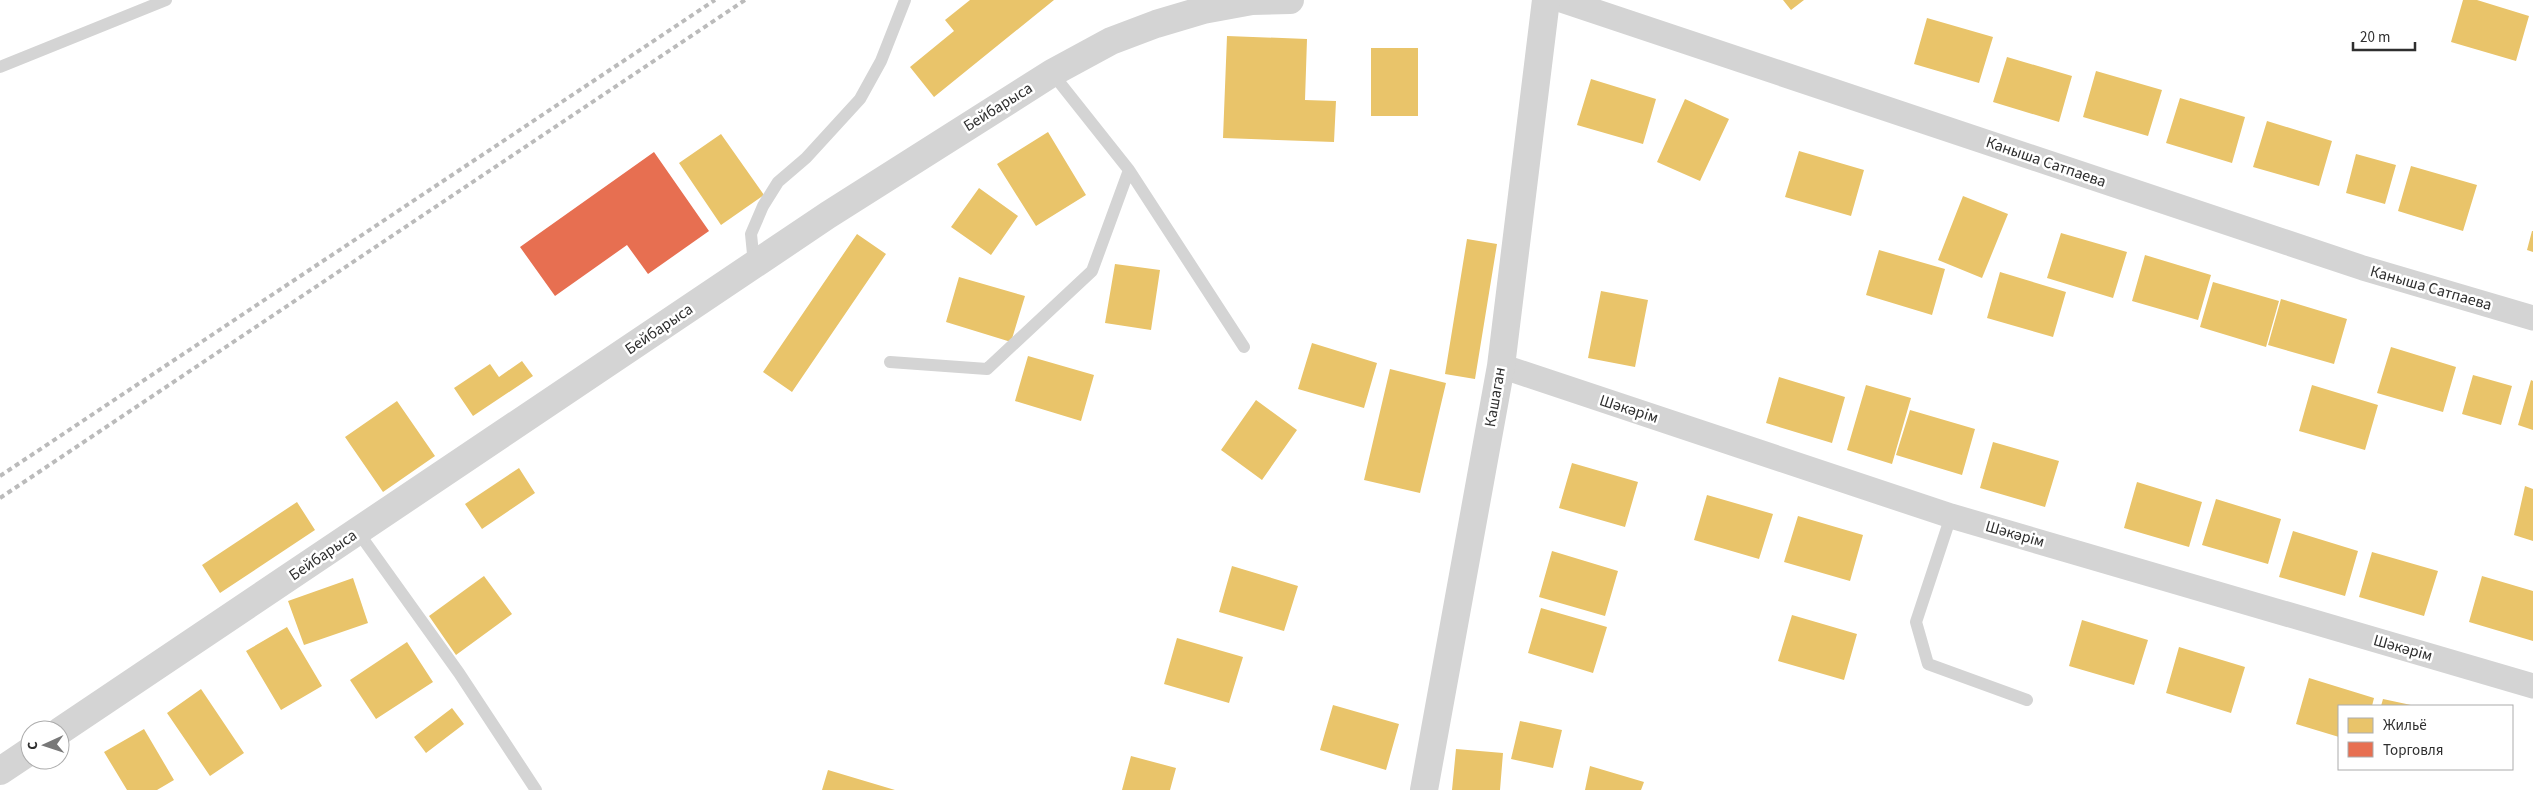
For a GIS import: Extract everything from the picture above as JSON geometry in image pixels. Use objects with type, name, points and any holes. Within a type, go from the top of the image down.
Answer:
[{"type":"street","name":"Бейбарыса","points":[[70,724],[754,264],[1052,73],[1111,41],[1156,24],[1203,10],[1252,1],[1290,0]]},
{"type":"street","name":"Кашаган","points":[[1424,790],[1501,366],[1546,0]]},
{"type":"street","name":"Каныша Сатпаева","points":[[1561,0],[2363,268],[2533,318]]},
{"type":"street","name":"Шәкәрім","points":[[1501,366],[1951,516],[2533,686]]},
{"type":"street","points":[[0,771],[20,758]]},
{"type":"lane","points":[[0,67],[166,0]]},
{"type":"lane","points":[[754,264],[751,234],[762,206],[778,182],[806,158],[860,99],[881,61],[906,0]]},
{"type":"lane","points":[[1052,73],[1129,170],[1244,347]]},
{"type":"lane","points":[[890,362],[987,368],[1092,272],[1129,170]]},
{"type":"lane","points":[[1951,516],[1916,622],[1928,664],[2027,700]]},
{"type":"lane","points":[[358,532],[459,673],[536,790]]},
{"type":"building: Жильё","points":[[970,0],[1054,0],[934,97],[910,67],[954,31],[945,20]]},
{"type":"building: Жильё","points":[[1783,0],[1804,0],[1791,10]]},
{"type":"building: Жильё","points":[[2463,0],[2477,0],[2529,16],[2516,61],[2451,42]]},
{"type":"building: Жильё","points":[[1927,18],[1993,37],[1979,83],[1914,64]]},
{"type":"building: Жильё","points":[[1227,36],[1307,39],[1305,100],[1336,101],[1334,142],[1223,138]]},
{"type":"building: Жильё","points":[[1371,48],[1418,48],[1418,116],[1371,116]]},
{"type":"building: Жильё","points":[[2007,57],[2072,76],[2059,122],[1993,102]]},
{"type":"building: Жильё","points":[[2096,71],[2162,90],[2148,136],[2083,117]]},
{"type":"building: Жильё","points":[[1591,79],[1656,99],[1643,144],[1577,125]]},
{"type":"building: Жильё","points":[[2180,98],[2245,117],[2232,163],[2166,143]]},
{"type":"building: Жильё","points":[[1685,99],[1729,119],[1700,181],[1657,162]]},
{"type":"building: Жильё","points":[[2267,121],[2332,141],[2319,186],[2253,167]]},
{"type":"building: Жильё","points":[[1048,132],[1086,195],[1036,226],[997,164]]},
{"type":"building: Жильё","points":[[721,134],[764,195],[721,225],[679,163]]},
{"type":"building: Жильё","points":[[1799,151],[1864,170],[1851,216],[1785,197]]},
{"type":"building: Жильё","points":[[2356,154],[2396,165],[2385,204],[2346,193]]},
{"type":"building: Жильё","points":[[2411,166],[2477,185],[2463,231],[2398,211]]},
{"type":"building: Жильё","points":[[979,188],[1018,216],[991,255],[951,227]]},
{"type":"building: Жильё","points":[[1963,196],[2008,214],[1982,278],[1938,260]]},
{"type":"building: Жильё","points":[[2533,231],[2533,252],[2527,250]]},
{"type":"building: Жильё","points":[[2061,233],[2127,252],[2113,298],[2047,278]]},
{"type":"building: Жильё","points":[[857,234],[886,254],[792,392],[763,372]]},
{"type":"building: Жильё","points":[[1467,239],[1497,244],[1475,379],[1445,374]]},
{"type":"building: Жильё","points":[[1879,250],[1945,269],[1932,315],[1866,295]]},
{"type":"building: Жильё","points":[[2145,255],[2211,275],[2198,320],[2132,301]]},
{"type":"building: Жильё","points":[[1115,264],[1160,270],[1151,330],[1105,323]]},
{"type":"building: Жильё","points":[[2000,272],[2066,292],[2053,337],[1987,318]]},
{"type":"building: Жильё","points":[[959,277],[1025,296],[1011,342],[946,322]]},
{"type":"building: Жильё","points":[[2213,282],[2279,301],[2266,347],[2200,327]]},
{"type":"building: Жильё","points":[[1601,291],[1648,300],[1635,367],[1588,358]]},
{"type":"building: Жильё","points":[[2281,299],[2347,319],[2334,364],[2268,345]]},
{"type":"building: Жильё","points":[[1312,343],[1377,363],[1364,408],[1298,389]]},
{"type":"building: Жильё","points":[[2391,347],[2456,367],[2443,412],[2377,393]]},
{"type":"building: Жильё","points":[[1028,356],[1094,375],[1081,421],[1015,401]]},
{"type":"building: Жильё","points":[[522,361],[533,376],[473,416],[454,388],[490,364],[499,377]]},
{"type":"building: Жильё","points":[[1390,369],[1446,383],[1420,493],[1364,480]]},
{"type":"building: Жильё","points":[[2473,375],[2512,386],[2501,425],[2462,414]]},
{"type":"building: Жильё","points":[[1779,377],[1845,397],[1832,443],[1766,423]]},
{"type":"building: Жильё","points":[[2531,380],[2533,381],[2533,430],[2518,425]]},
{"type":"building: Жильё","points":[[1866,385],[1911,398],[1892,464],[1847,450]]},
{"type":"building: Жильё","points":[[2312,385],[2378,405],[2365,450],[2299,431]]},
{"type":"building: Жильё","points":[[1256,400],[1297,430],[1262,480],[1221,450]]},
{"type":"building: Жильё","points":[[397,401],[435,456],[383,492],[345,437]]},
{"type":"building: Жильё","points":[[1910,410],[1975,429],[1962,475],[1896,455]]},
{"type":"building: Жильё","points":[[1993,442],[2059,461],[2045,507],[1980,488]]},
{"type":"building: Жильё","points":[[1572,463],[1638,482],[1625,527],[1559,508]]},
{"type":"building: Жильё","points":[[519,468],[535,493],[482,529],[465,504]]},
{"type":"building: Жильё","points":[[2137,482],[2202,502],[2189,547],[2124,528]]},
{"type":"building: Жильё","points":[[2525,486],[2533,489],[2533,541],[2514,535]]},
{"type":"building: Жильё","points":[[1707,495],[1773,514],[1759,559],[1694,540]]},
{"type":"building: Жильё","points":[[2216,499],[2281,519],[2268,564],[2202,545]]},
{"type":"building: Жильё","points":[[297,502],[315,530],[220,593],[202,565]]},
{"type":"building: Жильё","points":[[1798,516],[1863,535],[1850,581],[1784,562]]},
{"type":"building: Жильё","points":[[2293,531],[2358,551],[2345,596],[2279,577]]},
{"type":"building: Жильё","points":[[1552,551],[1618,571],[1605,616],[1539,597]]},
{"type":"building: Жильё","points":[[2372,552],[2438,571],[2424,616],[2359,597]]},
{"type":"building: Жильё","points":[[1232,566],[1298,586],[1284,631],[1219,612]]},
{"type":"building: Жильё","points":[[484,576],[512,614],[456,655],[429,616]]},
{"type":"building: Жильё","points":[[2482,576],[2533,591],[2533,641],[2469,622]]},
{"type":"building: Жильё","points":[[353,578],[368,623],[304,645],[288,601]]},
{"type":"building: Жильё","points":[[1541,608],[1607,627],[1593,673],[1528,653]]},
{"type":"building: Жильё","points":[[1792,615],[1857,634],[1844,680],[1778,661]]},
{"type":"building: Жильё","points":[[2082,620],[2148,640],[2134,685],[2069,666]]},
{"type":"building: Жильё","points":[[287,627],[322,686],[281,710],[246,651]]},
{"type":"building: Жильё","points":[[1177,638],[1243,657],[1229,703],[1164,684]]},
{"type":"building: Жильё","points":[[407,642],[433,682],[376,719],[350,680]]},
{"type":"building: Жильё","points":[[2179,647],[2245,667],[2231,713],[2166,693]]},
{"type":"building: Жильё","points":[[2309,678],[2374,698],[2372,705],[2338,705],[2338,737],[2296,724]]},
{"type":"building: Жильё","points":[[201,689],[244,753],[210,776],[167,713]]},
{"type":"building: Жильё","points":[[2383,699],[2411,705],[2381,705]]},
{"type":"building: Жильё","points":[[1333,705],[1399,724],[1386,770],[1320,750]]},
{"type":"building: Жильё","points":[[452,708],[464,724],[426,753],[414,737]]},
{"type":"building: Жильё","points":[[1520,721],[1562,730],[1553,768],[1511,759]]},
{"type":"building: Жильё","points":[[144,729],[174,780],[157,790],[127,790],[104,752]]},
{"type":"building: Жильё","points":[[1456,749],[1503,753],[1500,790],[1452,790]]},
{"type":"building: Жильё","points":[[1131,756],[1176,768],[1170,790],[1122,790]]},
{"type":"building: Жильё","points":[[1590,766],[1644,782],[1641,790],[1585,790]]},
{"type":"building: Жильё","points":[[828,770],[895,790],[822,790]]},
{"type":"building: Торговля","points":[[654,152],[709,231],[648,274],[627,245],[555,296],[520,247]]},
{"type":"railway","points":[[0,476],[715,0]]},
{"type":"railway","points":[[0,498],[745,0]]}]
